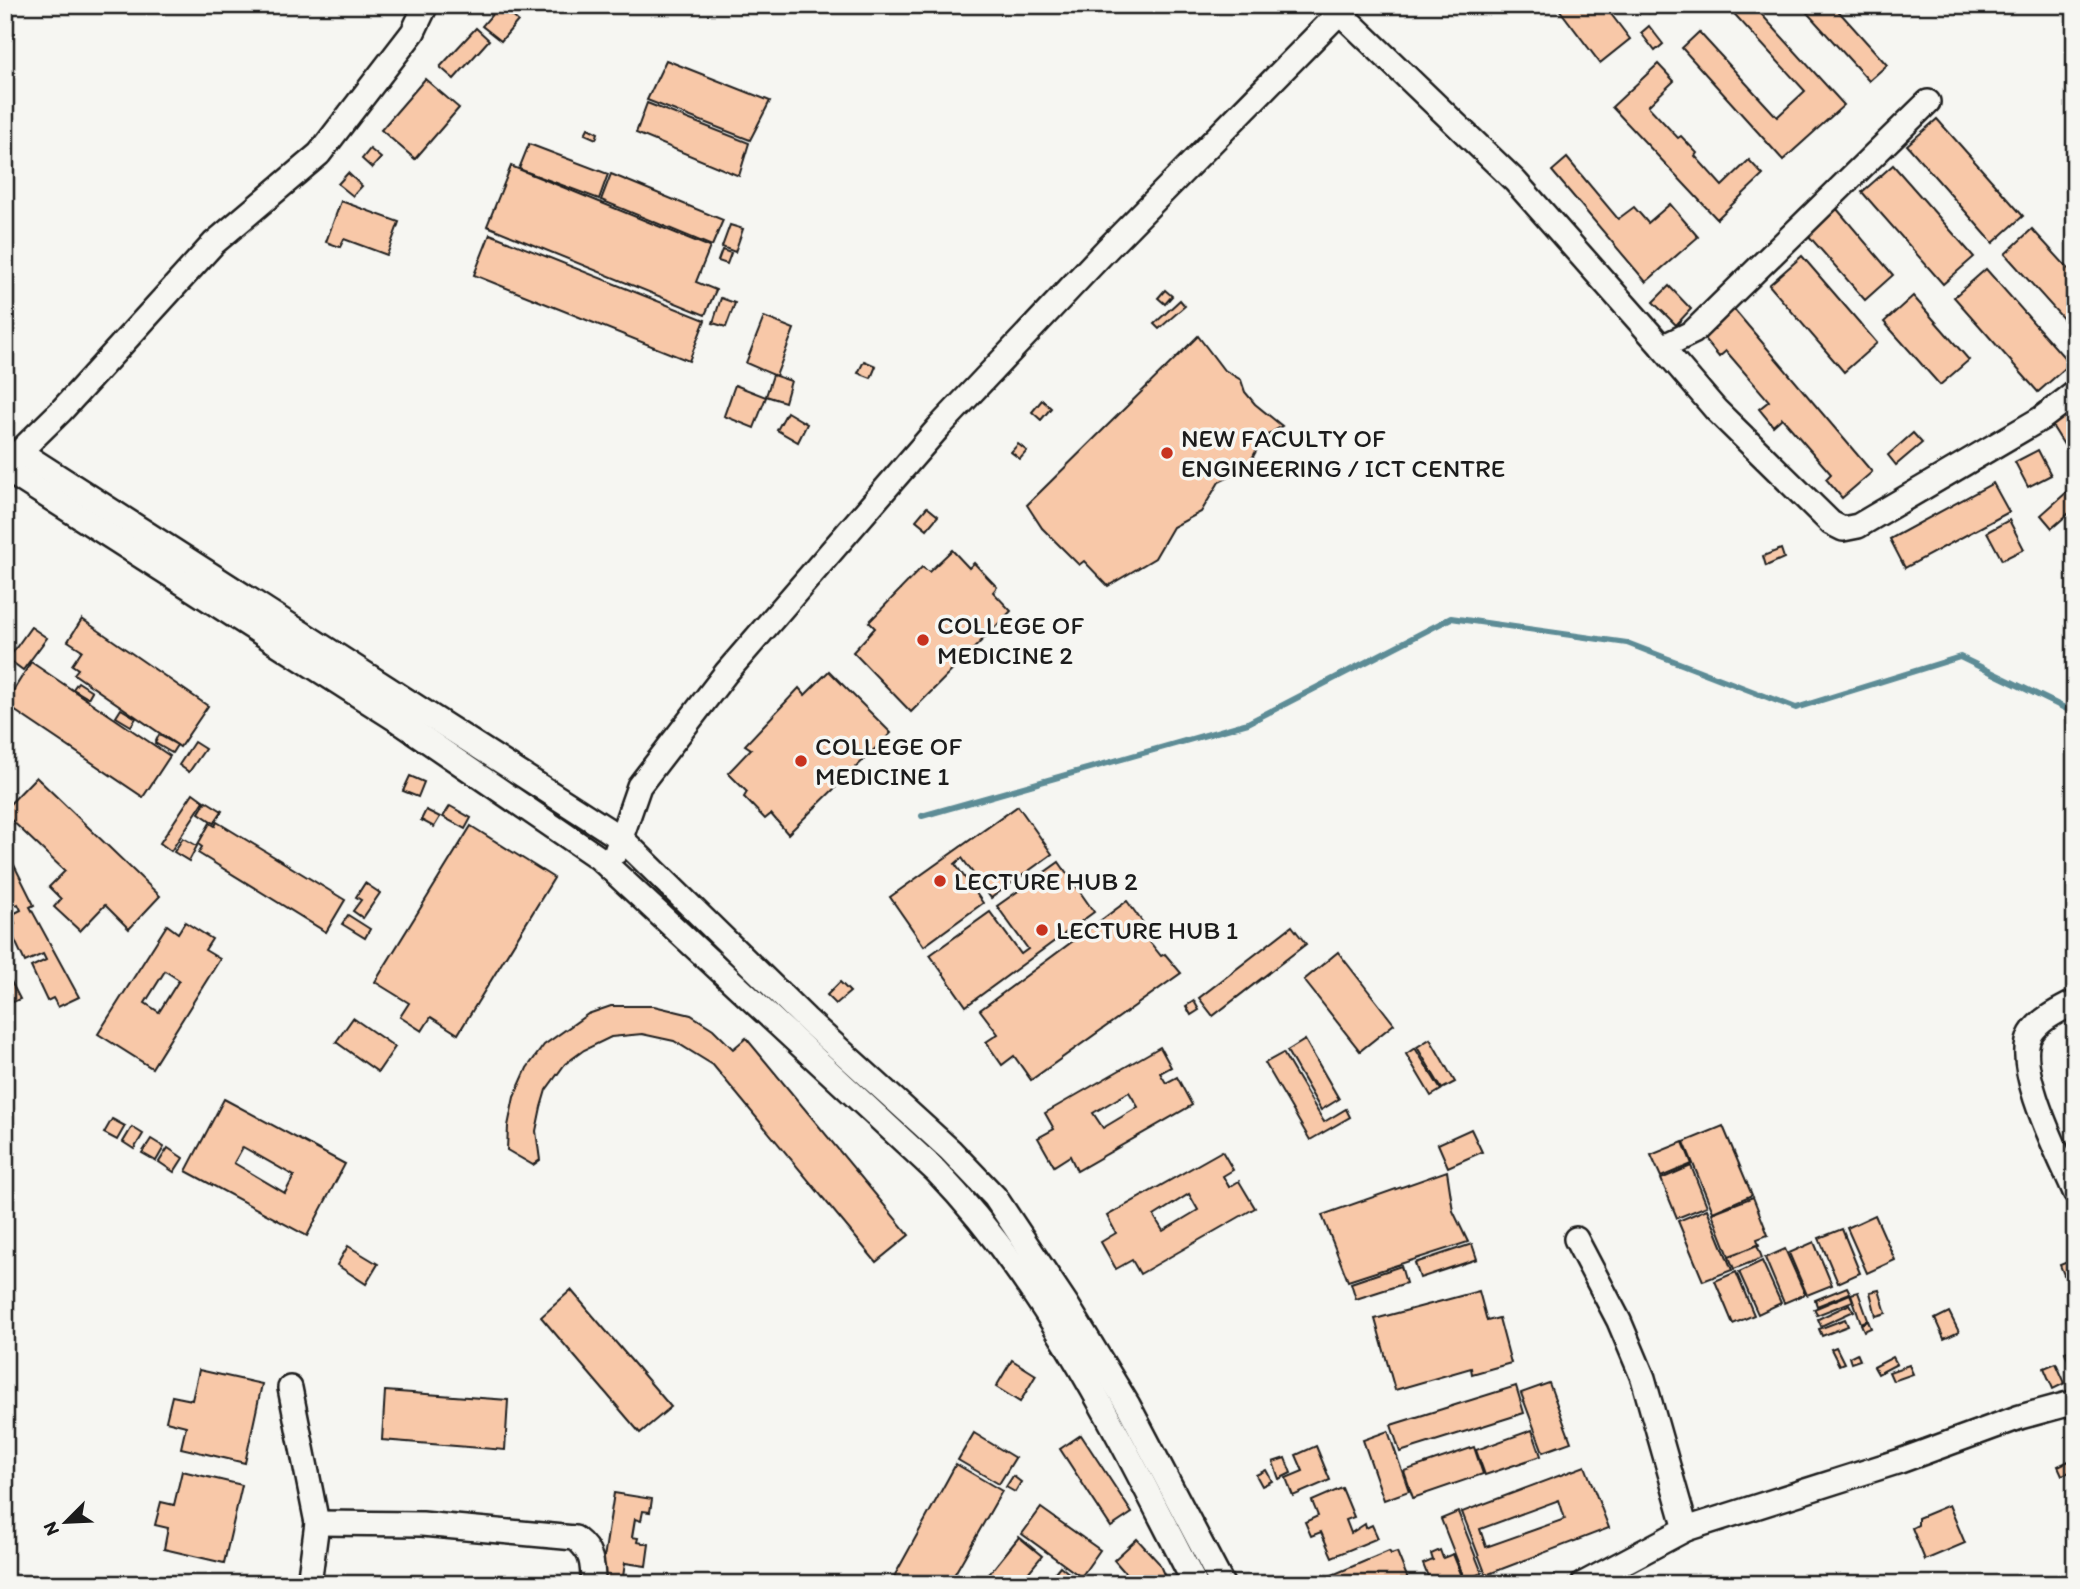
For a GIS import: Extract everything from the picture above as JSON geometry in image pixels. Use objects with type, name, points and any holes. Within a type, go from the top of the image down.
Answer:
[{"type":"street","points":[[10,462],[61,411],[214,243],[319,154],[413,32],[426,5]]},
{"type":"street","points":[[608,868],[622,839],[639,786],[726,673],[939,427],[1337,8],[1515,181],[1716,410],[1831,523],[1843,529],[1858,526],[2042,418],[2075,393]]},
{"type":"street","points":[[1662,347],[1693,332],[1928,102]]},
{"type":"street","points":[[10,462],[622,839],[806,1019],[950,1150],[995,1197],[1051,1280],[1128,1405],[1222,1584]]},
{"type":"street","points":[[10,462],[599,858],[936,1171],[980,1216],[1031,1293],[1108,1416],[1195,1584]]},
{"type":"street","points":[[2075,1002],[2053,1013],[2031,1034],[2027,1065],[2035,1097],[2075,1192]]},
{"type":"street","points":[[1576,1239],[1619,1321],[1643,1377],[1686,1529]]},
{"type":"street","points":[[1031,1293],[1051,1280]]},
{"type":"street","points":[[290,1388],[317,1523],[309,1584]]},
{"type":"street","points":[[1583,1584],[1686,1529],[1900,1461],[2020,1417],[2075,1402]]},
{"type":"street","points":[[317,1523],[422,1524],[575,1538],[587,1547],[593,1561],[593,1584]]},
{"type":"building","points":[[500,5],[518,21],[501,41],[482,26]]},
{"type":"building","points":[[1556,5],[1604,5],[1630,39],[1600,63]]},
{"type":"building","points":[[1641,5],[1658,5],[1649,13]]},
{"type":"building","points":[[1753,5],[1844,105],[1783,160],[1682,48],[1699,32],[1777,117],[1805,91],[1727,6]]},
{"type":"building","points":[[1800,5],[1833,5],[1887,65],[1869,81]]},
{"type":"building","points":[[1649,26],[1663,44],[1655,51],[1641,33]]},
{"type":"building","points":[[476,28],[489,40],[454,79],[440,67]]},
{"type":"building","points":[[666,60],[770,101],[750,140],[647,100]]},
{"type":"building","points":[[1658,64],[1674,81],[1648,106],[1678,138],[1681,136],[1697,153],[1695,156],[1722,186],[1749,160],[1763,175],[1717,219],[1612,107]]},
{"type":"building","points":[[425,79],[459,108],[415,159],[381,130]]},
{"type":"building","points":[[647,103],[749,143],[739,176],[636,133]]},
{"type":"building","points":[[1937,119],[2023,216],[1993,243],[1907,145]]},
{"type":"building","points":[[588,128],[598,133],[596,139],[585,134]]},
{"type":"building","points":[[529,144],[608,174],[599,199],[519,169]]},
{"type":"building","points":[[370,149],[381,158],[372,168],[362,159]]},
{"type":"building","points":[[1567,158],[1618,219],[1634,207],[1648,223],[1670,204],[1698,237],[1646,282],[1552,171]]},
{"type":"building","points":[[1893,165],[1974,257],[1943,284],[1862,192]]},
{"type":"building","points":[[511,166],[710,247],[696,282],[716,290],[705,315],[487,226]]},
{"type":"building","points":[[348,173],[362,186],[353,196],[338,184]]},
{"type":"building","points":[[611,174],[723,220],[712,246],[601,200]]},
{"type":"building","points":[[341,201],[399,222],[387,255],[344,239],[340,247],[326,242]]},
{"type":"building","points":[[1837,209],[1893,275],[1865,300],[1808,235]]},
{"type":"building","points":[[730,225],[743,229],[735,252],[722,247]]},
{"type":"building","points":[[2032,229],[2075,276],[2075,332],[2005,254]]},
{"type":"building","points":[[490,234],[705,320],[689,361],[474,275]]},
{"type":"building","points":[[722,250],[731,253],[727,264],[718,261]]},
{"type":"building","points":[[1802,256],[1877,343],[1844,372],[1769,285]]},
{"type":"building","points":[[1986,269],[2070,364],[2038,392],[1954,297]]},
{"type":"building","points":[[1669,286],[1691,309],[1676,325],[1653,302]]},
{"type":"building","points":[[1165,290],[1172,296],[1165,304],[1158,298]]},
{"type":"building","points":[[1913,296],[1969,360],[1940,385],[1884,322]]},
{"type":"building","points":[[721,298],[735,303],[726,327],[713,323]]},
{"type":"building","points":[[1180,300],[1185,306],[1159,329],[1154,324]]},
{"type":"building","points":[[1733,308],[1872,472],[1842,498],[1826,479],[1831,474],[1782,418],[1773,426],[1759,409],[1769,401],[1726,351],[1719,357],[1701,335]]},
{"type":"building","points":[[764,317],[794,329],[776,376],[746,363]]},
{"type":"building","name":"NEW FACULTY OF ENGINEERING / ICT CENTRE","points":[[1198,336],[1223,369],[1241,380],[1245,392],[1255,404],[1282,426],[1263,438],[1247,468],[1219,482],[1201,512],[1173,527],[1155,558],[1108,586],[1084,561],[1079,565],[1042,528],[1027,505]]},
{"type":"building","points":[[864,361],[876,366],[871,378],[858,373]]},
{"type":"building","points":[[773,375],[791,381],[785,402],[766,396]]},
{"type":"building","points":[[735,385],[766,397],[754,428],[724,416]]},
{"type":"building","points":[[1042,400],[1051,408],[1041,420],[1032,412]]},
{"type":"building","points":[[2075,408],[2075,453],[2071,456],[2051,424]]},
{"type":"building","points":[[787,412],[807,424],[798,442],[777,430]]},
{"type":"building","points":[[1913,433],[1922,443],[1896,465],[1888,455]]},
{"type":"building","points":[[1018,444],[1027,451],[1020,459],[1011,452]]},
{"type":"building","points":[[2038,450],[2051,475],[2028,487],[2015,462]]},
{"type":"building","points":[[1993,483],[2009,512],[1905,568],[1890,539]]},
{"type":"building","points":[[2067,492],[2075,501],[2075,508],[2052,528],[2041,515]]},
{"type":"building","points":[[927,507],[938,516],[927,529],[916,520]]},
{"type":"building","points":[[2009,520],[2024,549],[2002,560],[1987,532]]},
{"type":"building","points":[[1781,549],[1784,558],[1766,566],[1763,556]]},
{"type":"building","name":"COLLEGE OF MEDICINE 2","points":[[952,550],[969,568],[974,563],[997,587],[993,592],[1011,611],[911,712],[853,652],[875,628],[869,622],[922,567],[929,572]]},
{"type":"building","points":[[82,619],[208,706],[180,747],[74,674],[78,669],[72,665],[82,650],[68,641]]},
{"type":"building","points":[[31,627],[47,638],[23,670],[8,659]]},
{"type":"building","points":[[31,662],[170,756],[143,797],[5,704]]},
{"type":"building","name":"COLLEGE OF MEDICINE 1","points":[[829,671],[891,733],[788,834],[771,814],[765,819],[744,797],[747,792],[728,773],[751,749],[745,745],[799,688],[805,695]]},
{"type":"building","points":[[78,682],[92,691],[88,698],[73,689]]},
{"type":"building","points":[[121,709],[136,718],[131,726],[116,717]]},
{"type":"building","points":[[159,735],[177,745],[172,753],[155,743]]},
{"type":"building","points":[[194,742],[205,749],[189,772],[179,765]]},
{"type":"building","points":[[410,776],[424,782],[418,797],[403,791]]},
{"type":"building","points":[[36,777],[160,896],[129,929],[105,905],[80,931],[54,907],[61,899],[49,887],[65,871],[5,814],[5,809]]},
{"type":"building","points":[[193,793],[204,801],[171,851],[160,843]]},
{"type":"building","points":[[206,801],[222,811],[214,823],[199,813]]},
{"type":"building","points":[[450,806],[471,818],[465,829],[443,817]]},
{"type":"building","name":"LECTURE HUB 2","points":[[1018,806],[1052,854],[991,898],[962,858],[955,864],[983,903],[924,946],[890,897]]},
{"type":"building","points":[[426,810],[440,817],[434,827],[421,820]]},
{"type":"building","points":[[217,822],[345,900],[326,932],[198,853],[202,847],[198,844],[210,823],[215,826]]},
{"type":"building","points":[[471,826],[554,878],[458,1034],[431,1017],[422,1031],[400,1017],[409,1003],[375,982]]},
{"type":"building","points":[[183,838],[197,846],[189,861],[174,852]]},
{"type":"building","points":[[10,857],[34,905],[30,907],[79,997],[58,1007],[53,998],[47,1001],[31,967],[46,960],[43,954],[25,962],[8,926],[15,923],[11,915],[21,910],[18,904],[5,911],[5,859]]},
{"type":"building","name":"LECTURE HUB 1","points":[[1059,862],[1094,912],[966,1006],[930,955],[990,912],[1021,954],[1028,949],[997,906]]},
{"type":"building","points":[[365,883],[380,893],[363,918],[353,911],[361,900],[356,897]]},
{"type":"building","points":[[1127,901],[1146,927],[1141,931],[1161,956],[1165,954],[1181,973],[1031,1080],[1014,1056],[1002,1065],[986,1042],[998,1034],[980,1010]]},
{"type":"building","points":[[348,915],[370,929],[365,938],[342,924]]},
{"type":"building","points":[[185,922],[212,939],[205,950],[220,959],[152,1068],[98,1034],[167,925],[178,933]],"holes":[[[165,971],[179,980],[159,1012],[145,1003]]]},
{"type":"building","points":[[1292,926],[1306,944],[1213,1016],[1199,998]]},
{"type":"building","points":[[1338,952],[1394,1024],[1360,1051],[1304,980]]},
{"type":"building","points":[[5,970],[20,999],[8,1004],[5,999]]},
{"type":"building","points":[[840,982],[850,992],[836,1004],[827,995]]},
{"type":"building","points":[[1194,1001],[1199,1010],[1191,1015],[1186,1006]]},
{"type":"building","points":[[611,1006],[654,1006],[691,1015],[713,1029],[733,1049],[746,1038],[909,1235],[876,1262],[713,1065],[674,1041],[642,1034],[611,1037],[584,1050],[565,1064],[546,1090],[541,1107],[536,1131],[540,1160],[533,1165],[507,1150],[508,1126],[514,1097],[527,1068],[544,1045],[588,1014]]},
{"type":"building","points":[[353,1018],[395,1047],[378,1072],[336,1042]]},
{"type":"building","points":[[1430,1039],[1455,1082],[1442,1089],[1417,1047]]},
{"type":"building","points":[[1305,1040],[1339,1099],[1321,1110],[1287,1051]]},
{"type":"building","points":[[1160,1047],[1171,1067],[1160,1073],[1166,1083],[1177,1077],[1192,1105],[1077,1171],[1070,1156],[1054,1166],[1038,1138],[1054,1129],[1045,1113]],"holes":[[[1129,1092],[1138,1107],[1103,1128],[1093,1113]]]},
{"type":"building","points":[[1415,1048],[1441,1090],[1431,1096],[1406,1054]]},
{"type":"building","points":[[1283,1053],[1324,1122],[1346,1109],[1350,1117],[1310,1140],[1265,1063]]},
{"type":"building","points":[[224,1099],[345,1164],[307,1236],[186,1171]],"holes":[[[243,1147],[294,1176],[285,1193],[234,1163]]]},
{"type":"building","points":[[112,1119],[125,1126],[117,1140],[104,1133]]},
{"type":"building","points":[[1723,1126],[1752,1195],[1713,1212],[1684,1142]]},
{"type":"building","points":[[132,1127],[143,1134],[134,1149],[123,1142]]},
{"type":"building","points":[[1471,1129],[1482,1152],[1448,1167],[1438,1144]]},
{"type":"building","points":[[151,1139],[164,1147],[156,1161],[142,1153]]},
{"type":"building","points":[[1683,1142],[1692,1164],[1661,1177],[1651,1155]]},
{"type":"building","points":[[168,1148],[183,1158],[174,1172],[159,1162]]},
{"type":"building","points":[[1222,1151],[1233,1170],[1223,1176],[1229,1187],[1239,1181],[1255,1208],[1140,1274],[1132,1260],[1116,1269],[1101,1242],[1116,1233],[1107,1216]],"holes":[[[1189,1194],[1198,1210],[1163,1231],[1154,1216]]]},
{"type":"building","points":[[1691,1166],[1707,1206],[1677,1218],[1661,1179]]},
{"type":"building","points":[[1447,1171],[1453,1211],[1468,1242],[1348,1281],[1322,1215]]},
{"type":"building","points":[[1753,1197],[1768,1235],[1757,1239],[1759,1245],[1729,1256],[1712,1213]]},
{"type":"building","points":[[1707,1209],[1732,1270],[1703,1281],[1678,1221]]},
{"type":"building","points":[[1875,1215],[1895,1260],[1867,1273],[1847,1228]]},
{"type":"building","points":[[1842,1229],[1860,1273],[1838,1283],[1819,1238]]},
{"type":"building","points":[[1814,1242],[1832,1285],[1807,1295],[1789,1253]]},
{"type":"building","points":[[1472,1244],[1477,1259],[1420,1278],[1415,1263]]},
{"type":"building","points":[[1757,1245],[1762,1258],[1734,1269],[1729,1257]]},
{"type":"building","points":[[348,1246],[378,1264],[366,1284],[337,1265]]},
{"type":"building","points":[[1785,1249],[1805,1294],[1784,1303],[1765,1258]]},
{"type":"building","points":[[2075,1259],[2075,1270],[2064,1275],[2060,1265]]},
{"type":"building","points":[[1762,1261],[1781,1303],[1758,1314],[1739,1272]]},
{"type":"building","points":[[1401,1266],[1406,1283],[1356,1299],[1351,1283]]},
{"type":"building","points":[[1736,1272],[1754,1315],[1733,1324],[1715,1281]]},
{"type":"building","points":[[1847,1287],[1850,1293],[1817,1306],[1815,1300]]},
{"type":"building","points":[[571,1290],[671,1407],[640,1433],[541,1317]]},
{"type":"building","points":[[1879,1290],[1886,1313],[1876,1316],[1870,1292]]},
{"type":"building","points":[[1479,1291],[1487,1321],[1499,1318],[1511,1363],[1472,1374],[1471,1368],[1395,1390],[1375,1319]]},
{"type":"building","points":[[1858,1292],[1868,1320],[1861,1323],[1851,1294]]},
{"type":"building","points":[[1850,1294],[1853,1301],[1817,1315],[1814,1309]]},
{"type":"building","points":[[1850,1304],[1854,1311],[1821,1326],[1818,1319]]},
{"type":"building","points":[[1949,1312],[1959,1332],[1944,1339],[1935,1319]]},
{"type":"building","points":[[1845,1319],[1848,1326],[1822,1336],[1819,1329]]},
{"type":"building","points":[[1868,1321],[1871,1328],[1864,1331],[1861,1324]]},
{"type":"building","points":[[1836,1347],[1844,1363],[1839,1365],[1831,1349]]},
{"type":"building","points":[[2075,1348],[2075,1371],[2073,1372],[2065,1352]]},
{"type":"building","points":[[1857,1353],[1860,1360],[1851,1363],[1849,1357]]},
{"type":"building","points":[[1893,1357],[1897,1364],[1878,1374],[1874,1367]]},
{"type":"building","points":[[1012,1360],[1036,1375],[1020,1402],[996,1387]]},
{"type":"building","points":[[2056,1363],[2065,1383],[2053,1389],[2044,1368]]},
{"type":"building","points":[[1909,1365],[1913,1374],[1893,1381],[1889,1372]]},
{"type":"building","points":[[199,1370],[262,1384],[245,1463],[181,1448],[186,1426],[166,1421],[172,1396],[192,1400]]},
{"type":"building","points":[[1549,1383],[1571,1442],[1543,1452],[1521,1393]]},
{"type":"building","points":[[1516,1386],[1524,1413],[1400,1452],[1391,1425]]},
{"type":"building","points":[[385,1391],[508,1400],[505,1450],[382,1440]]},
{"type":"building","points":[[1532,1430],[1541,1456],[1485,1475],[1476,1450]]},
{"type":"building","points":[[1388,1431],[1409,1491],[1384,1500],[1363,1440]]},
{"type":"building","points":[[974,1433],[1015,1458],[999,1484],[958,1460]]},
{"type":"building","points":[[1081,1435],[1132,1513],[1111,1527],[1060,1449]]},
{"type":"building","points":[[1316,1446],[1330,1480],[1293,1496],[1286,1478],[1303,1471],[1296,1455]]},
{"type":"building","points":[[1474,1447],[1483,1474],[1413,1498],[1404,1471]]},
{"type":"building","points":[[1285,1458],[1291,1473],[1279,1479],[1273,1462]]},
{"type":"building","points":[[2075,1458],[2075,1470],[2062,1475],[2058,1466]]},
{"type":"building","points":[[956,1464],[1002,1491],[949,1584],[890,1584]]},
{"type":"building","points":[[1585,1466],[1609,1528],[1486,1575],[1462,1512]],"holes":[[[1559,1500],[1565,1519],[1486,1547],[1480,1529]]]},
{"type":"building","points":[[1266,1470],[1272,1481],[1262,1486],[1256,1475]]},
{"type":"building","points":[[182,1471],[242,1485],[224,1563],[164,1549],[168,1528],[155,1525],[161,1502],[174,1505]]},
{"type":"building","points":[[1013,1476],[1021,1482],[1015,1492],[1006,1487]]},
{"type":"building","points":[[1342,1488],[1354,1517],[1346,1520],[1351,1533],[1365,1524],[1366,1528],[1372,1525],[1378,1538],[1332,1557],[1321,1532],[1311,1536],[1305,1522],[1318,1516],[1312,1501]]},
{"type":"building","points":[[614,1493],[652,1499],[650,1512],[643,1511],[641,1521],[635,1519],[632,1537],[638,1538],[637,1542],[649,1544],[646,1566],[625,1563],[622,1584],[600,1584]]},
{"type":"building","points":[[1949,1505],[1965,1543],[1925,1560],[1912,1528],[1918,1525],[1918,1518]]},
{"type":"building","points":[[1041,1508],[1100,1550],[1081,1577],[1022,1534]]},
{"type":"building","points":[[1458,1512],[1482,1573],[1465,1580],[1441,1519]]},
{"type":"building","points":[[1019,1537],[1042,1556],[1019,1584],[981,1584]]},
{"type":"building","points":[[1137,1539],[1159,1563],[1168,1584],[1148,1584],[1145,1576],[1135,1584],[1114,1560]]},
{"type":"building","points":[[1440,1550],[1443,1558],[1453,1554],[1464,1581],[1431,1584],[1423,1564],[1433,1560],[1431,1554]]},
{"type":"building","points":[[1389,1551],[1391,1554],[1397,1552],[1410,1584],[1311,1584]]},
{"type":"building","points":[[1060,1566],[1082,1584],[1045,1584]]},
{"type":"waterway","points":[[922,816],[1248,723],[1451,618],[1627,643],[1796,708],[1960,657],[2075,713]]},
{"type":"place","name":"NEW FACULTY OF ENGINEERING / ICT CENTRE","points":[[1167,453]]},
{"type":"place","name":"COLLEGE OF MEDICINE 2","points":[[923,640]]},
{"type":"place","name":"COLLEGE OF MEDICINE 1","points":[[801,761]]},
{"type":"place","name":"LECTURE HUB 2","points":[[940,881]]},
{"type":"place","name":"LECTURE HUB 1","points":[[1042,930]]}]
